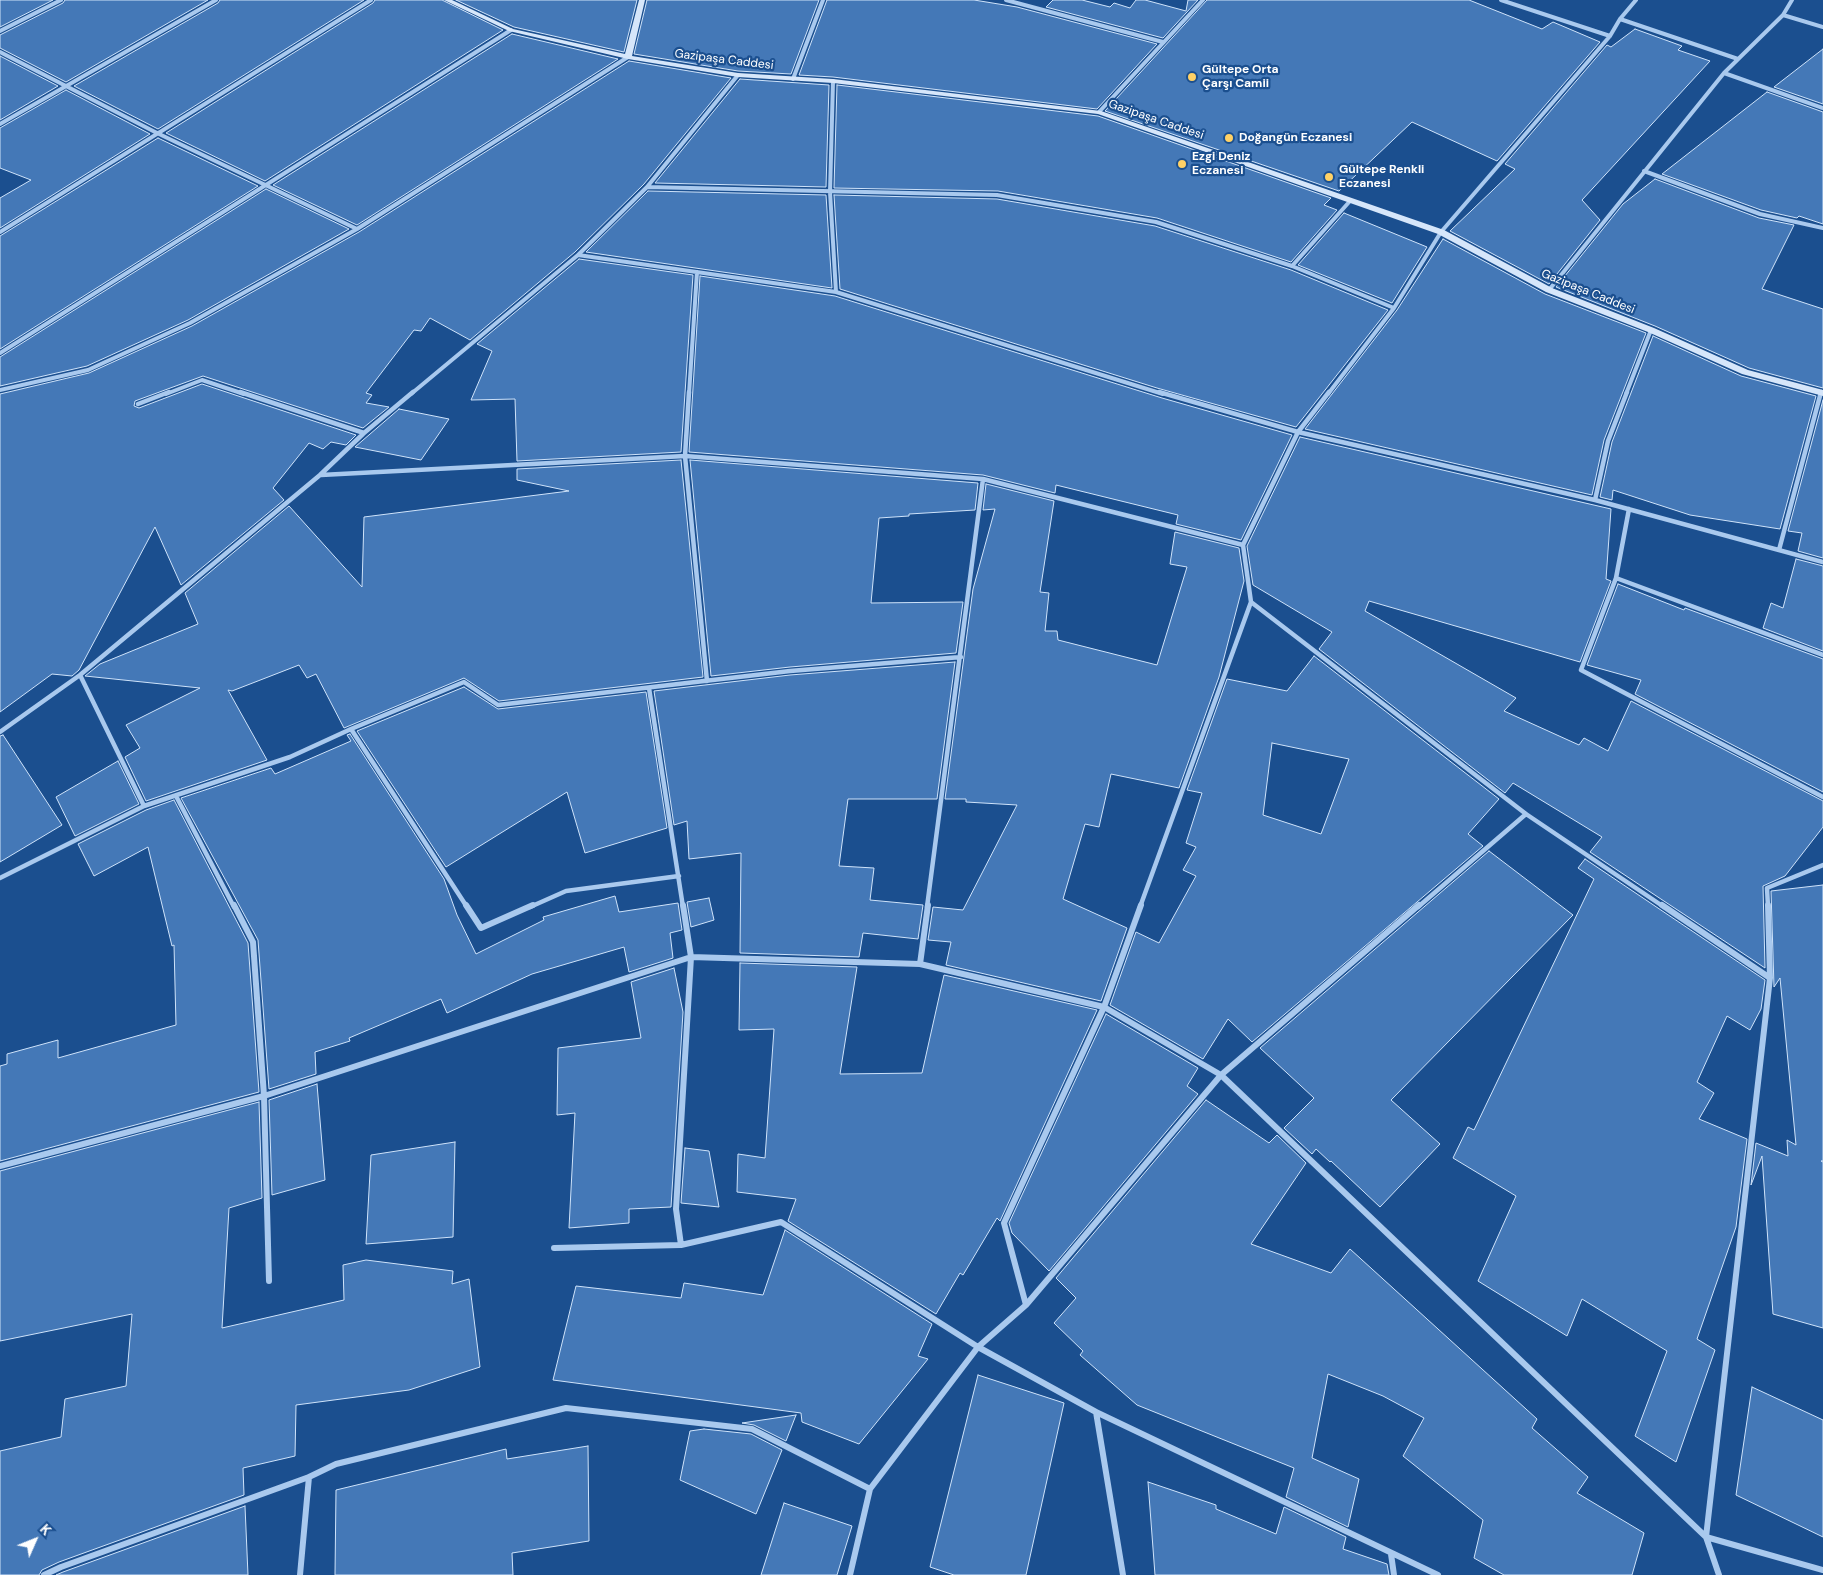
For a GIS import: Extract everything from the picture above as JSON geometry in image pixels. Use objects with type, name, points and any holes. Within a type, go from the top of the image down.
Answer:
[{"type":"street","points":[[0,32],[62,0]]},
{"type":"street","points":[[0,124],[216,0]]},
{"type":"street","points":[[0,232],[371,0]]},
{"type":"street","name":"Gazipaşa Caddesi","points":[[447,0],[511,30],[628,57],[738,75],[832,81],[1100,112],[1441,232],[1549,290],[1651,330],[1745,372],[1822,393]]},
{"type":"street","points":[[0,390],[88,370],[190,323],[357,229],[628,57],[642,0]]},
{"type":"street","points":[[792,79],[823,0]]},
{"type":"street","points":[[1006,0],[1163,42]]},
{"type":"street","points":[[1026,5],[1030,0]]},
{"type":"street","points":[[1100,112],[1203,0]]},
{"type":"street","points":[[1501,0],[1610,36]]},
{"type":"street","points":[[1026,1305],[1004,1223],[1104,1007],[1251,602],[1242,545],[1298,432],[1394,308],[1441,232],[1610,36],[1620,19],[1636,0]]},
{"type":"street","points":[[1549,290],[1724,73],[1783,15],[1792,0]]},
{"type":"street","points":[[1783,15],[1823,27]]},
{"type":"street","points":[[1620,19],[1738,59]]},
{"type":"street","points":[[0,353],[511,30]]},
{"type":"street","points":[[0,52],[68,85],[157,133],[357,229]]},
{"type":"street","points":[[1724,73],[1823,108]]},
{"type":"street","points":[[0,732],[80,675],[320,475],[364,433],[578,255],[647,187],[738,75]]},
{"type":"street","points":[[832,81],[830,192],[836,292]]},
{"type":"street","points":[[1644,171],[1760,214],[1823,228]]},
{"type":"street","points":[[647,187],[997,195],[1156,222],[1292,266],[1394,308]]},
{"type":"street","points":[[1292,266],[1350,201]]},
{"type":"street","points":[[578,255],[836,292],[1115,380],[1298,432],[1595,500],[1823,562]]},
{"type":"street","points":[[697,272],[685,456],[707,682]]},
{"type":"street","points":[[1595,500],[1608,441],[1651,330]]},
{"type":"street","points":[[138,404],[202,380],[364,433]]},
{"type":"street","points":[[1779,550],[1822,393]]},
{"type":"street","points":[[320,475],[685,456],[983,479],[1242,545]]},
{"type":"street","points":[[920,964],[983,479]]},
{"type":"street","points":[[1629,509],[1616,578],[1581,670],[1823,797]]},
{"type":"street","points":[[1616,578],[1823,655]]},
{"type":"street","points":[[1251,602],[1526,814],[1770,978]]},
{"type":"street","points":[[0,878],[144,806],[290,757],[351,729],[464,682],[498,705],[790,671],[961,657]]},
{"type":"street","points":[[80,675],[144,806]]},
{"type":"street","points":[[650,688],[691,957],[676,1209],[681,1245]]},
{"type":"street","points":[[351,729],[481,928],[566,891],[679,876]]},
{"type":"street","points":[[176,796],[253,942],[264,1096],[269,1281]]},
{"type":"street","points":[[850,1575],[870,1489],[978,1347],[1026,1305],[1221,1075],[1526,814]]},
{"type":"street","points":[[1719,1575],[1706,1537],[1770,978],[1767,888],[1823,865]]},
{"type":"street","points":[[0,1166],[264,1096],[691,957],[920,964],[1104,1007],[1221,1075],[1706,1537],[1823,1570]]},
{"type":"street","points":[[554,1248],[681,1245],[780,1222],[978,1347],[1096,1412],[1438,1575]]},
{"type":"street","points":[[44,1575],[61,1567],[309,1477],[336,1464],[566,1408],[752,1429],[870,1489]]},
{"type":"street","points":[[1096,1412],[1123,1575]]},
{"type":"street","points":[[300,1575],[309,1477]]},
{"type":"street","points":[[1391,1554],[1394,1575]]},
{"type":"building","points":[[0,0],[53,0],[0,27]]},
{"type":"building","points":[[65,0],[208,0],[66,82],[0,48],[0,35],[63,3]]},
{"type":"building","points":[[220,0],[364,0],[158,129],[74,86],[218,3]]},
{"type":"building","points":[[375,0],[442,0],[503,30],[265,181],[166,133],[373,3]]},
{"type":"building","points":[[456,0],[637,0],[624,52],[514,27]]},
{"type":"building","points":[[647,0],[819,0],[791,74],[738,71],[634,54]]},
{"type":"building","points":[[827,0],[974,0],[1017,7],[1157,44],[1097,109],[833,77],[799,75]]},
{"type":"building","points":[[1053,0],[1082,0],[1110,7],[1114,3],[1130,8],[1136,0],[1145,0],[1186,11],[1188,0],[1198,0],[1163,38],[1046,7]]},
{"type":"building","points":[[1207,0],[1469,0],[1542,29],[1553,22],[1600,42],[1497,161],[1412,122],[1339,191],[1105,111]]},
{"type":"building","points":[[1635,29],[1682,46],[1678,50],[1710,61],[1582,200],[1600,220],[1549,284],[1450,231],[1515,169],[1505,164],[1607,45],[1611,47]]},
{"type":"building","points":[[512,34],[618,59],[357,225],[273,185]]},
{"type":"building","points":[[1823,49],[1823,104],[1774,87]]},
{"type":"building","points":[[0,56],[58,86],[0,120]]},
{"type":"building","points":[[629,61],[731,78],[644,184],[575,252],[470,340],[430,318],[421,331],[414,330],[366,393],[372,395],[366,403],[389,407],[363,428],[203,376],[135,401],[134,406],[139,408],[202,384],[356,435],[346,445],[331,442],[323,449],[309,443],[273,488],[284,500],[181,585],[155,527],[79,670],[72,676],[52,674],[0,712],[0,394],[89,373],[192,326],[359,232]]},
{"type":"building","points":[[740,79],[829,85],[826,187],[655,183]]},
{"type":"building","points":[[837,85],[1098,116],[1331,198],[1324,205],[1337,210],[1291,262],[1157,218],[998,191],[834,188]]},
{"type":"building","points":[[66,90],[150,134],[0,228],[0,198],[31,180],[0,168],[0,128]]},
{"type":"building","points":[[1767,92],[1823,112],[1823,224],[1799,216],[1797,218],[1761,210],[1662,174]]},
{"type":"building","points":[[158,138],[258,186],[0,349],[0,236]]},
{"type":"building","points":[[1655,179],[1759,218],[1794,225],[1762,289],[1823,309],[1823,388],[1749,368],[1655,326],[1556,287],[1623,204]]},
{"type":"building","points":[[266,189],[349,229],[188,320],[87,366],[0,386],[0,357]]},
{"type":"building","points":[[648,191],[826,195],[832,288],[586,252]]},
{"type":"building","points":[[834,195],[997,199],[1155,226],[1291,270],[1388,310],[1296,427],[1157,388],[840,289]]},
{"type":"building","points":[[1344,213],[1427,247],[1392,303],[1298,265]]},
{"type":"building","points":[[1443,239],[1545,294],[1646,333],[1604,440],[1592,495],[1305,429],[1397,310]]},
{"type":"building","points":[[579,259],[693,275],[681,452],[517,461],[515,399],[471,400],[492,351],[477,344]]},
{"type":"building","points":[[700,276],[835,296],[1162,398],[1292,435],[1241,540],[1176,524],[1178,515],[1056,485],[1055,493],[983,475],[689,452]]},
{"type":"building","points":[[1653,336],[1741,376],[1816,396],[1780,529],[1690,515],[1613,490],[1612,500],[1600,497],[1612,442]]},
{"type":"building","points":[[1823,400],[1823,558],[1798,551],[1802,533],[1788,531]]},
{"type":"building","points":[[399,409],[449,419],[421,460],[355,447]]},
{"type":"building","points":[[1300,437],[1611,509],[1606,579],[1611,581],[1580,662],[1369,601],[1365,611],[1516,698],[1504,711],[1579,745],[1584,738],[1608,751],[1631,701],[1823,801],[1823,827],[1785,876],[1763,886],[1765,968],[1590,852],[1602,837],[1513,783],[1505,793],[1319,649],[1332,632],[1253,585],[1247,546]]},
{"type":"building","points":[[681,460],[703,677],[499,701],[464,678],[344,728],[316,674],[307,678],[299,665],[232,691],[228,690],[267,760],[146,801],[125,757],[140,748],[126,725],[200,688],[85,676],[100,664],[198,624],[185,593],[289,506],[362,587],[364,517],[569,491],[517,480],[517,469]]},
{"type":"building","points":[[690,460],[978,483],[975,510],[879,518],[871,603],[963,602],[956,653],[790,667],[711,676]]},
{"type":"building","points":[[986,484],[1054,501],[1040,592],[1049,593],[1045,631],[1057,631],[1058,640],[1157,665],[1187,567],[1170,564],[1175,532],[1239,548],[1244,581],[1219,677],[1179,788],[1111,774],[1099,827],[1085,824],[1063,899],[1127,928],[1101,1001],[946,965],[951,942],[928,940],[933,907],[963,910],[1017,805],[966,802],[966,799],[945,799],[973,589],[995,509],[983,510]]},
{"type":"building","points":[[1796,559],[1823,566],[1823,651],[1763,628],[1771,603],[1783,608]]},
{"type":"building","points":[[1618,584],[1684,610],[1685,608],[1823,659],[1823,792],[1635,694],[1641,680],[1587,665]]},
{"type":"building","points":[[1314,656],[1499,799],[1468,834],[1483,846],[1252,1042],[1228,1019],[1203,1059],[1110,1005],[1136,932],[1159,943],[1196,876],[1183,870],[1196,847],[1186,843],[1202,793],[1187,790],[1227,679],[1287,691]],"holes":[[[1272,743],[1349,759],[1321,834],[1263,815]]]},
{"type":"building","points":[[955,662],[937,799],[848,799],[839,866],[874,868],[870,900],[923,905],[918,939],[863,933],[859,957],[740,953],[741,853],[689,859],[687,821],[674,825],[654,691],[790,675]]},
{"type":"building","points":[[464,687],[498,709],[646,692],[667,828],[585,853],[567,792],[446,867],[357,731]]},
{"type":"building","points":[[350,734],[444,879],[457,915],[476,954],[544,920],[543,917],[615,896],[619,912],[678,903],[682,930],[670,933],[673,958],[629,972],[624,947],[532,974],[447,1013],[441,999],[349,1038],[350,1041],[315,1052],[316,1074],[269,1089],[258,940],[181,798],[271,768],[275,774],[351,741],[347,735]]},
{"type":"building","points":[[3,735],[62,825],[0,862],[0,736]]},
{"type":"building","points":[[118,761],[139,804],[75,836],[56,797]]},
{"type":"building","points":[[174,800],[248,943],[259,1092],[0,1161],[0,1066],[7,1064],[7,1054],[58,1040],[58,1058],[176,1025],[174,945],[172,946],[148,847],[94,876],[78,844],[146,810]]},
{"type":"building","points":[[1489,851],[1573,915],[1391,1100],[1440,1144],[1380,1207],[1331,1161],[1316,1149],[1312,1154],[1284,1128],[1314,1098],[1260,1048]]},
{"type":"building","points":[[1585,859],[1765,980],[1761,1009],[1750,1030],[1727,1016],[1697,1082],[1714,1093],[1699,1119],[1747,1139],[1736,1227],[1697,1339],[1715,1350],[1676,1462],[1635,1436],[1667,1351],[1582,1299],[1567,1336],[1478,1281],[1516,1196],[1453,1158],[1468,1127],[1474,1130],[1594,879],[1578,868]]},
{"type":"building","points":[[1823,885],[1823,1161],[1821,1161],[1823,1162],[1823,1328],[1773,1314],[1762,1156],[1751,1185],[1756,1143],[1788,1156],[1787,1140],[1796,1145],[1780,978],[1774,987],[1771,891]]},
{"type":"building","points":[[709,898],[714,920],[691,927],[687,902]]},
{"type":"building","points":[[740,963],[857,967],[840,1074],[922,1073],[944,975],[1097,1010],[1000,1221],[997,1218],[963,1275],[960,1273],[936,1314],[788,1221],[796,1199],[737,1192],[738,1154],[765,1158],[774,1029],[739,1030]]},
{"type":"building","points":[[674,968],[683,1012],[671,1207],[629,1209],[629,1223],[569,1228],[575,1113],[557,1115],[558,1048],[641,1038],[631,982]]},
{"type":"building","points":[[1106,1014],[1198,1068],[1187,1086],[1198,1094],[1049,1271],[1012,1233],[1009,1223]]},
{"type":"building","points":[[317,1084],[325,1180],[272,1195],[269,1100]]},
{"type":"building","points":[[1206,1100],[1269,1143],[1277,1135],[1306,1163],[1251,1244],[1331,1273],[1350,1249],[1537,1419],[1532,1428],[1588,1477],[1577,1493],[1644,1533],[1632,1575],[1504,1575],[1474,1558],[1483,1520],[1403,1456],[1424,1418],[1383,1396],[1328,1374],[1312,1458],[1359,1479],[1348,1527],[1286,1497],[1294,1468],[1137,1405],[1080,1355],[1083,1351],[1054,1323],[1076,1298],[1056,1278]]},
{"type":"building","points":[[259,1102],[262,1198],[229,1208],[222,1328],[344,1300],[343,1265],[366,1260],[453,1271],[452,1284],[469,1279],[480,1367],[409,1390],[296,1405],[295,1456],[243,1468],[244,1495],[59,1562],[42,1570],[39,1575],[0,1575],[0,1451],[61,1437],[65,1399],[126,1386],[132,1314],[0,1341],[0,1171]]},
{"type":"building","points":[[455,1142],[453,1237],[366,1244],[371,1155]]},
{"type":"building","points":[[685,1148],[709,1151],[719,1207],[681,1203]]},
{"type":"building","points":[[785,1230],[932,1324],[918,1356],[928,1359],[859,1444],[802,1422],[801,1413],[553,1380],[576,1286],[681,1298],[684,1283],[763,1295]]},
{"type":"building","points":[[978,1375],[1064,1403],[1026,1575],[954,1575],[930,1567]]},
{"type":"building","points":[[1752,1387],[1823,1420],[1823,1537],[1736,1495]]},
{"type":"building","points":[[796,1415],[786,1441],[754,1425],[742,1423]]},
{"type":"building","points":[[704,1429],[751,1434],[782,1450],[756,1514],[680,1480],[690,1431]]},
{"type":"building","points":[[588,1446],[589,1541],[512,1553],[513,1575],[335,1575],[336,1490],[506,1449],[507,1459]]},
{"type":"building","points":[[1148,1482],[1216,1505],[1216,1509],[1276,1534],[1284,1507],[1346,1537],[1343,1549],[1387,1564],[1389,1575],[1155,1575]]},
{"type":"building","points":[[784,1503],[852,1526],[837,1575],[761,1575]]},
{"type":"building","points":[[245,1506],[248,1575],[56,1575],[63,1572]]},
{"type":"place","name":"Gültepe Orta Çarşı Camii","points":[[1192,77]]},
{"type":"place","name":"Doğangün Eczanesi","points":[[1229,138]]},
{"type":"place","name":"Ezgi Deniz Eczanesi","points":[[1182,164]]},
{"type":"place","name":"Gültepe Renkli Eczanesi","points":[[1329,177]]}]
